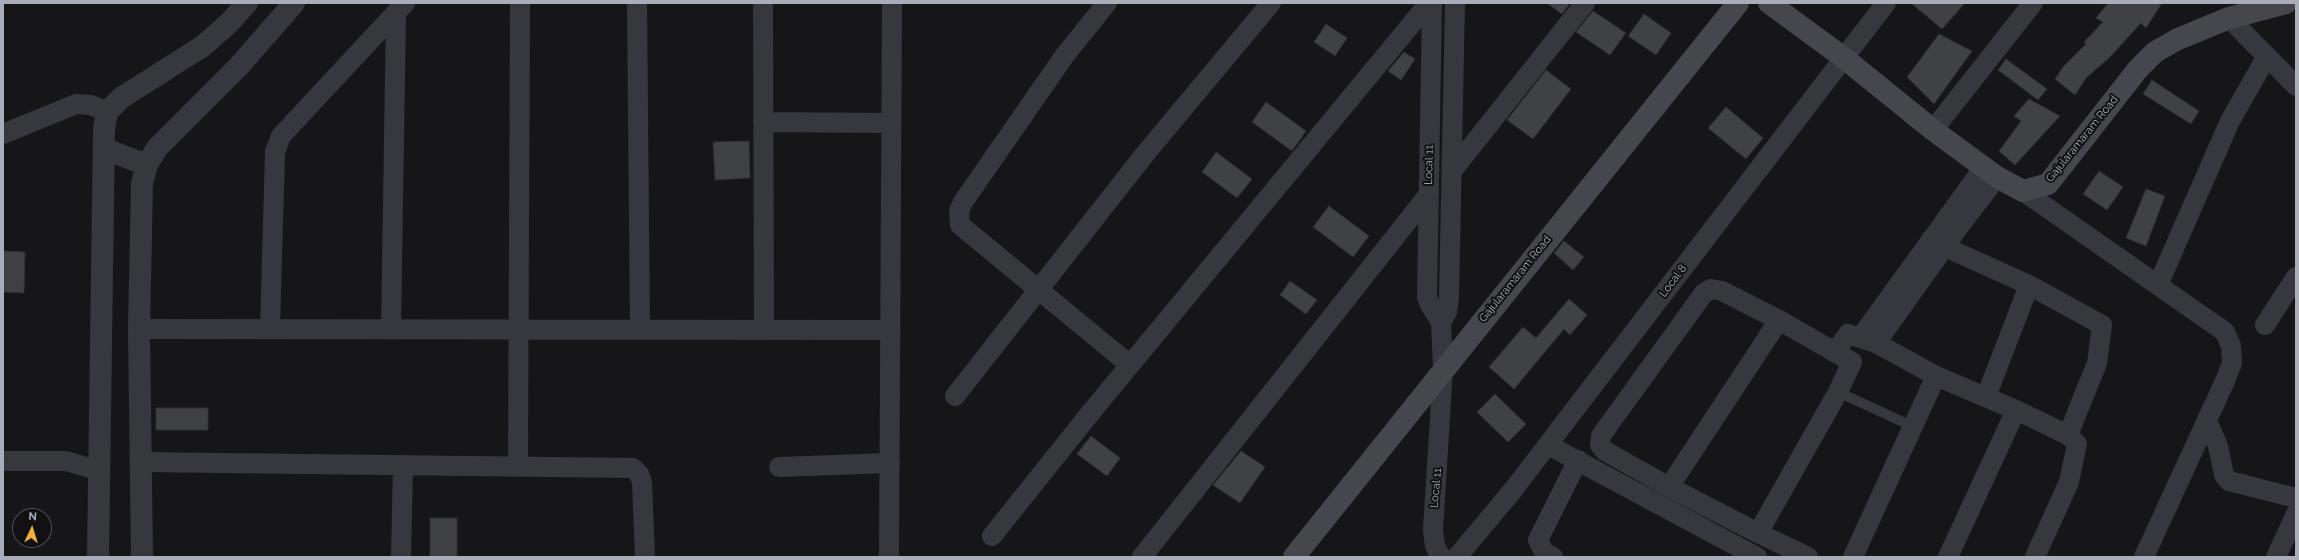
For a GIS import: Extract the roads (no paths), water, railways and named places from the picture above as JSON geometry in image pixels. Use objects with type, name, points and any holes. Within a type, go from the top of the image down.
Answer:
[{"type":"main road","name":"Gajularamaram Road","points":[[1294,557],[1738,3]]},
{"type":"main road","points":[[1769,3],[1844,58],[1933,130],[1990,172],[2023,191]]},
{"type":"main road","name":"Gajularamaram Road","points":[[2023,191],[2048,184],[2138,69],[2155,52],[2178,39],[2229,18],[2286,3]]},
{"type":"street","points":[[98,557],[105,149],[104,129],[107,112],[121,98],[203,46],[229,23],[246,3]]},
{"type":"street","points":[[142,557],[142,462],[139,329],[142,183],[147,165],[157,148],[239,66],[294,3]]},
{"type":"street","points":[[518,466],[520,3]]},
{"type":"street","points":[[637,3],[640,329]]},
{"type":"street","points":[[763,3],[764,329]]},
{"type":"street","points":[[889,557],[890,123],[892,3]]},
{"type":"street","points":[[1107,3],[1065,55],[963,202],[959,210],[960,225],[1130,365]]},
{"type":"street","points":[[955,396],[1040,291],[1145,154],[1271,3]]},
{"type":"street","points":[[992,536],[1130,365],[1428,3]]},
{"type":"street","name":"Local 11","points":[[1432,3],[1427,297],[1430,305],[1441,322],[1444,369],[1432,530],[1435,546],[1441,557]]},
{"type":"street","name":"Local 11","points":[[1441,322],[1447,312],[1449,298],[1455,3]]},
{"type":"street","points":[[1452,171],[1585,3]]},
{"type":"street","name":"Local 8","points":[[1457,557],[1548,445],[1886,3]]},
{"type":"street","points":[[1933,130],[2033,3]]},
{"type":"street","points":[[391,329],[401,9]]},
{"type":"street","points":[[270,329],[275,152],[281,136],[401,9]]},
{"type":"street","points":[[2229,18],[2296,86]]},
{"type":"street","points":[[2158,285],[2230,121],[2267,56]]},
{"type":"street","points":[[3,134],[76,104],[92,105],[107,112]]},
{"type":"street","points":[[763,122],[890,123]]},
{"type":"street","points":[[1430,134],[1452,134]]},
{"type":"street","points":[[105,149],[147,165]]},
{"type":"street","points":[[1868,340],[1990,172]]},
{"type":"street","points":[[2023,191],[2225,332],[2230,346],[2232,363],[2144,557]]},
{"type":"street","points":[[1142,557],[1429,194]]},
{"type":"street","points":[[1939,242],[2029,285],[2102,325],[2097,363],[2068,435]]},
{"type":"street","points":[[2265,325],[2296,278]]},
{"type":"street","points":[[1986,397],[2029,285]]},
{"type":"street","points":[[1758,533],[1838,392],[1852,362],[1779,320],[1722,291],[1710,288],[1704,293],[1601,436],[1600,445],[1605,451],[1669,488],[1758,533],[1808,557]]},
{"type":"street","points":[[1669,488],[1779,320]]},
{"type":"street","points":[[139,329],[890,330]]},
{"type":"street","points":[[1835,352],[1848,334],[1868,340],[1936,376],[2016,410],[2068,435],[2077,444],[2069,482],[2035,557]]},
{"type":"street","points":[[1853,557],[1914,427],[1936,376]]},
{"type":"street","points":[[1948,557],[2016,410]]},
{"type":"street","points":[[2207,421],[2218,446],[2224,475],[2229,481],[2296,498]]},
{"type":"street","points":[[1548,445],[1758,557]]},
{"type":"street","points":[[1553,557],[1544,552],[1538,540],[1578,460]]},
{"type":"street","points":[[3,461],[66,461],[100,471]]},
{"type":"street","points":[[142,462],[633,468],[639,474],[642,482],[645,557]]},
{"type":"street","points":[[779,467],[890,463]]},
{"type":"street","points":[[401,557],[403,465]]},
{"type":"street","points":[[2276,557],[2296,514]]},
{"type":"lane","points":[[1838,392],[1914,427]]}]
